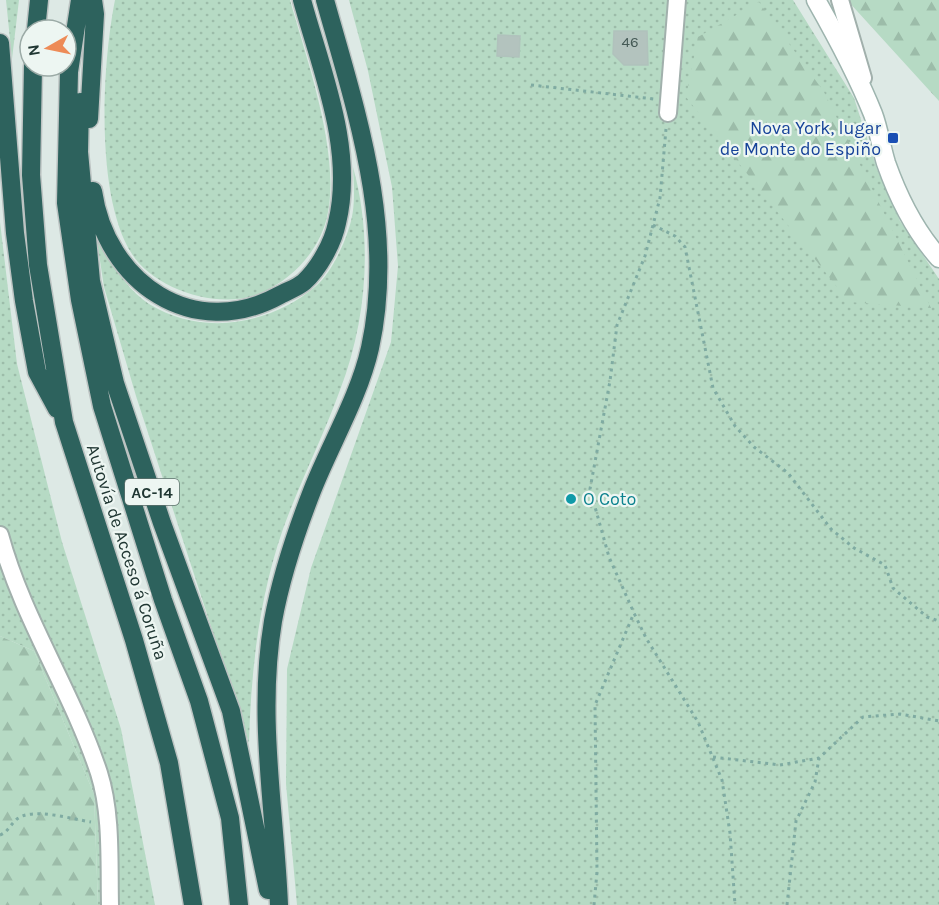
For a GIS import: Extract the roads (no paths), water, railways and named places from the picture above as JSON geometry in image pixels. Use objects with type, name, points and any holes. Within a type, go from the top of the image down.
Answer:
[{"type":"highway","points":[[37,18],[39,0]]},
{"type":"highway","name":"Autovía de Acceso á Coruña","points":[[77,18],[80,0]]},
{"type":"highway","points":[[93,0],[95,14],[89,134],[90,171],[96,209],[109,245],[133,276],[165,300],[195,311],[221,313],[262,305],[304,282],[324,255],[337,224],[342,189],[336,130],[302,0]]},
{"type":"highway","points":[[279,905],[265,726],[267,671],[274,619],[312,491],[341,427],[369,350],[380,277],[374,190],[359,120],[325,0]]},
{"type":"highway","points":[[0,43],[15,233],[24,301],[37,372],[64,422]]},
{"type":"highway","name":"Autovía de Acceso á Coruña","points":[[33,78],[31,175],[38,266],[64,422],[95,526],[134,640],[169,763],[193,905]]},
{"type":"highway","name":"Autovía de Acceso á Coruña","points":[[69,78],[66,203],[80,300],[102,406],[163,600],[199,701],[230,818],[239,905]]},
{"type":"highway","name":"AC-14","points":[[72,78],[80,94],[79,152],[91,281],[115,383],[162,523],[231,711],[270,905]]},
{"type":"street","points":[[668,107],[676,0]]},
{"type":"street","points":[[816,0],[851,63],[874,117]]},
{"type":"street","points":[[840,0],[886,162],[904,206],[927,245],[939,258]]},
{"type":"street","points":[[0,535],[21,599],[99,774],[107,821],[110,905]]},
{"type":"place","name":"Nova York, lugar de Monte do Espiño","points":[[893,138]]},
{"type":"place","name":"O Coto","points":[[571,499]]}]
